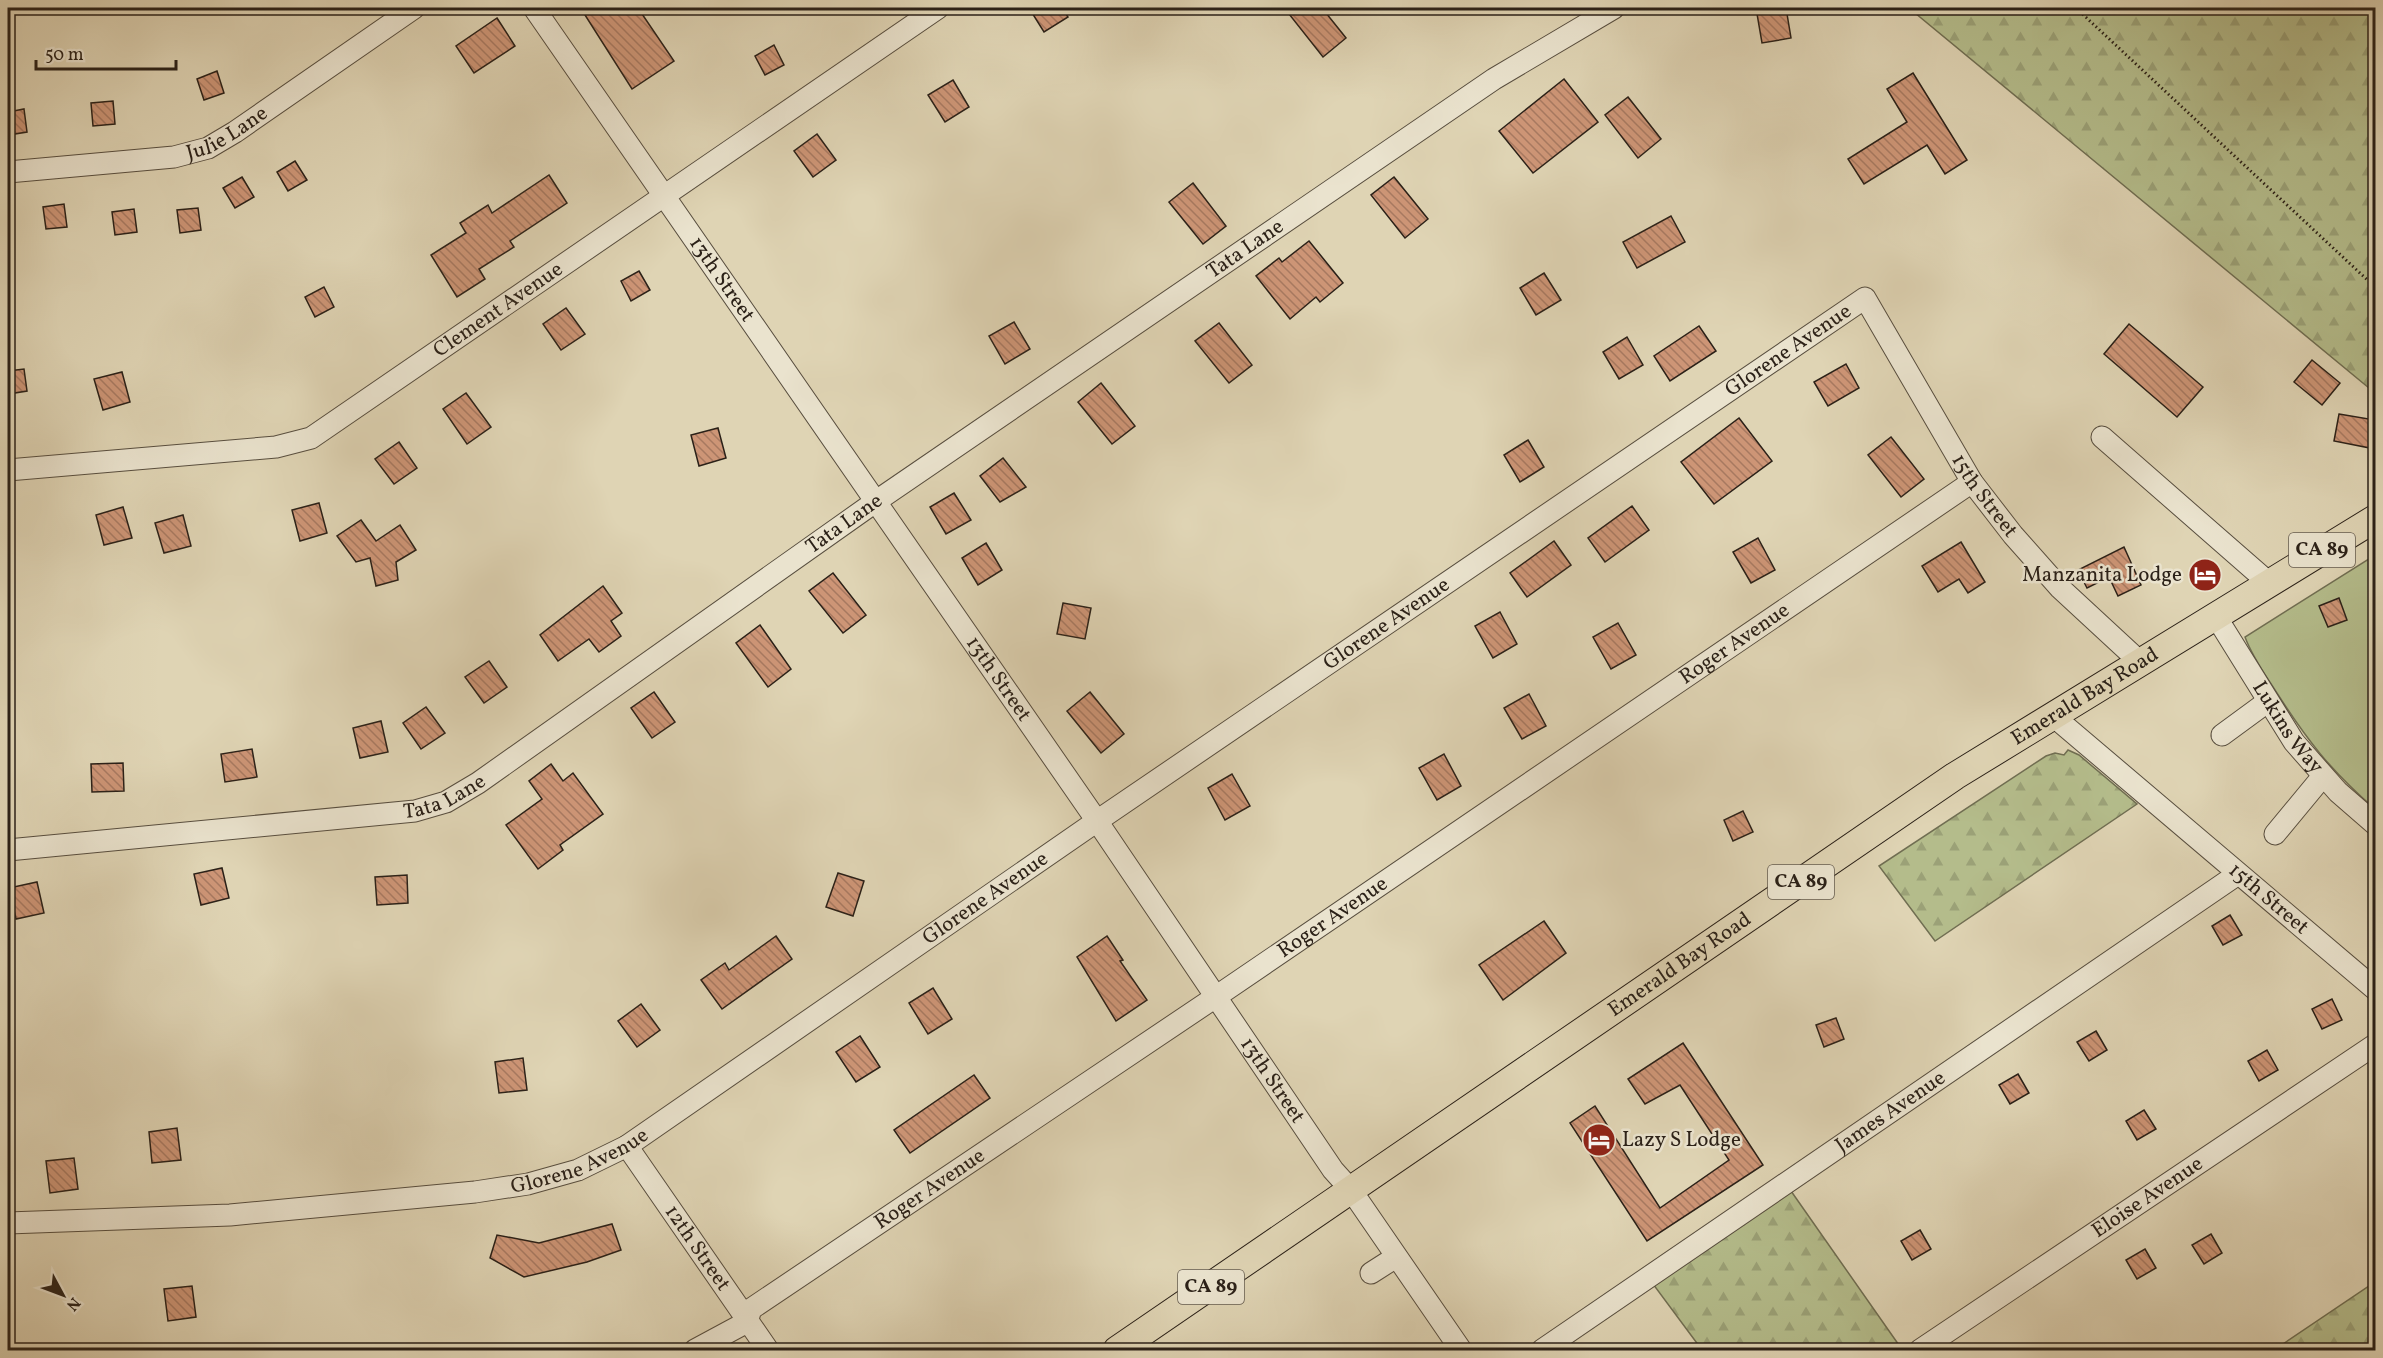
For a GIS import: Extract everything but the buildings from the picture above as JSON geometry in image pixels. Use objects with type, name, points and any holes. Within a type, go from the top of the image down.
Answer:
[{"type":"main road","name":"Emerald Bay Road","points":[[1117,1350],[1946,782],[2376,518]]},
{"type":"street","name":"Julie Lane","points":[[8,172],[174,156],[208,148],[235,132],[414,8]]},
{"type":"street","name":"13th Street","points":[[534,8],[1097,821],[1333,1170],[1351,1191],[1461,1350]]},
{"type":"street","name":"Clement Avenue","points":[[8,470],[276,447],[311,438],[939,8]]},
{"type":"street","name":"Tata Lane","points":[[8,850],[415,811],[446,802],[478,783],[875,502],[1494,79],[1614,8]]},
{"type":"street","name":"15th Street","points":[[1865,298],[1972,482],[2013,536],[2060,588],[2140,662]]},
{"type":"street","name":"Glorene Avenue","points":[[8,1223],[230,1215],[476,1192],[528,1184],[578,1170],[627,1146],[1097,821],[1865,298]]},
{"type":"street","points":[[2102,436],[2269,583]]},
{"type":"street","name":"Roger Avenue","points":[[695,1350],[747,1322],[751,1309],[1217,996],[1972,482]]},
{"type":"street","name":"Lukins Way","points":[[2215,615],[2294,742],[2323,776],[2376,825]]},
{"type":"street","points":[[2222,735],[2267,702]]},
{"type":"street","name":"15th Street","points":[[2052,715],[2376,990]]},
{"type":"street","points":[[2275,834],[2323,776]]},
{"type":"street","name":"James Avenue","points":[[1542,1350],[2238,874]]},
{"type":"street","name":"Eloise Avenue","points":[[1920,1350],[2376,1044]]},
{"type":"street","name":"12th Street","points":[[627,1146],[768,1350]]},
{"type":"street","points":[[1371,1273],[1396,1257]]},
{"type":"path","points":[[2076,8],[2376,288]]},
{"type":"green space","points":[[1909,8],[2375,8],[2375,393]]},
{"type":"green space","points":[[2375,555],[2375,809],[2345,781],[2309,739],[2263,671],[2245,637]]},
{"type":"green space","points":[[2068,750],[2079,755],[2137,804],[1935,941],[1879,866],[2046,756],[2055,753],[2064,755]]},
{"type":"green space","points":[[1791,1191],[1901,1348],[1897,1350],[1702,1350],[1653,1284]]},
{"type":"green space","points":[[2375,1282],[2375,1350],[2274,1350]]},
{"type":"place","name":"Manzanita Lodge","points":[[2205,575]]},
{"type":"place","name":"Lazy S Lodge","points":[[1599,1140]]}]
